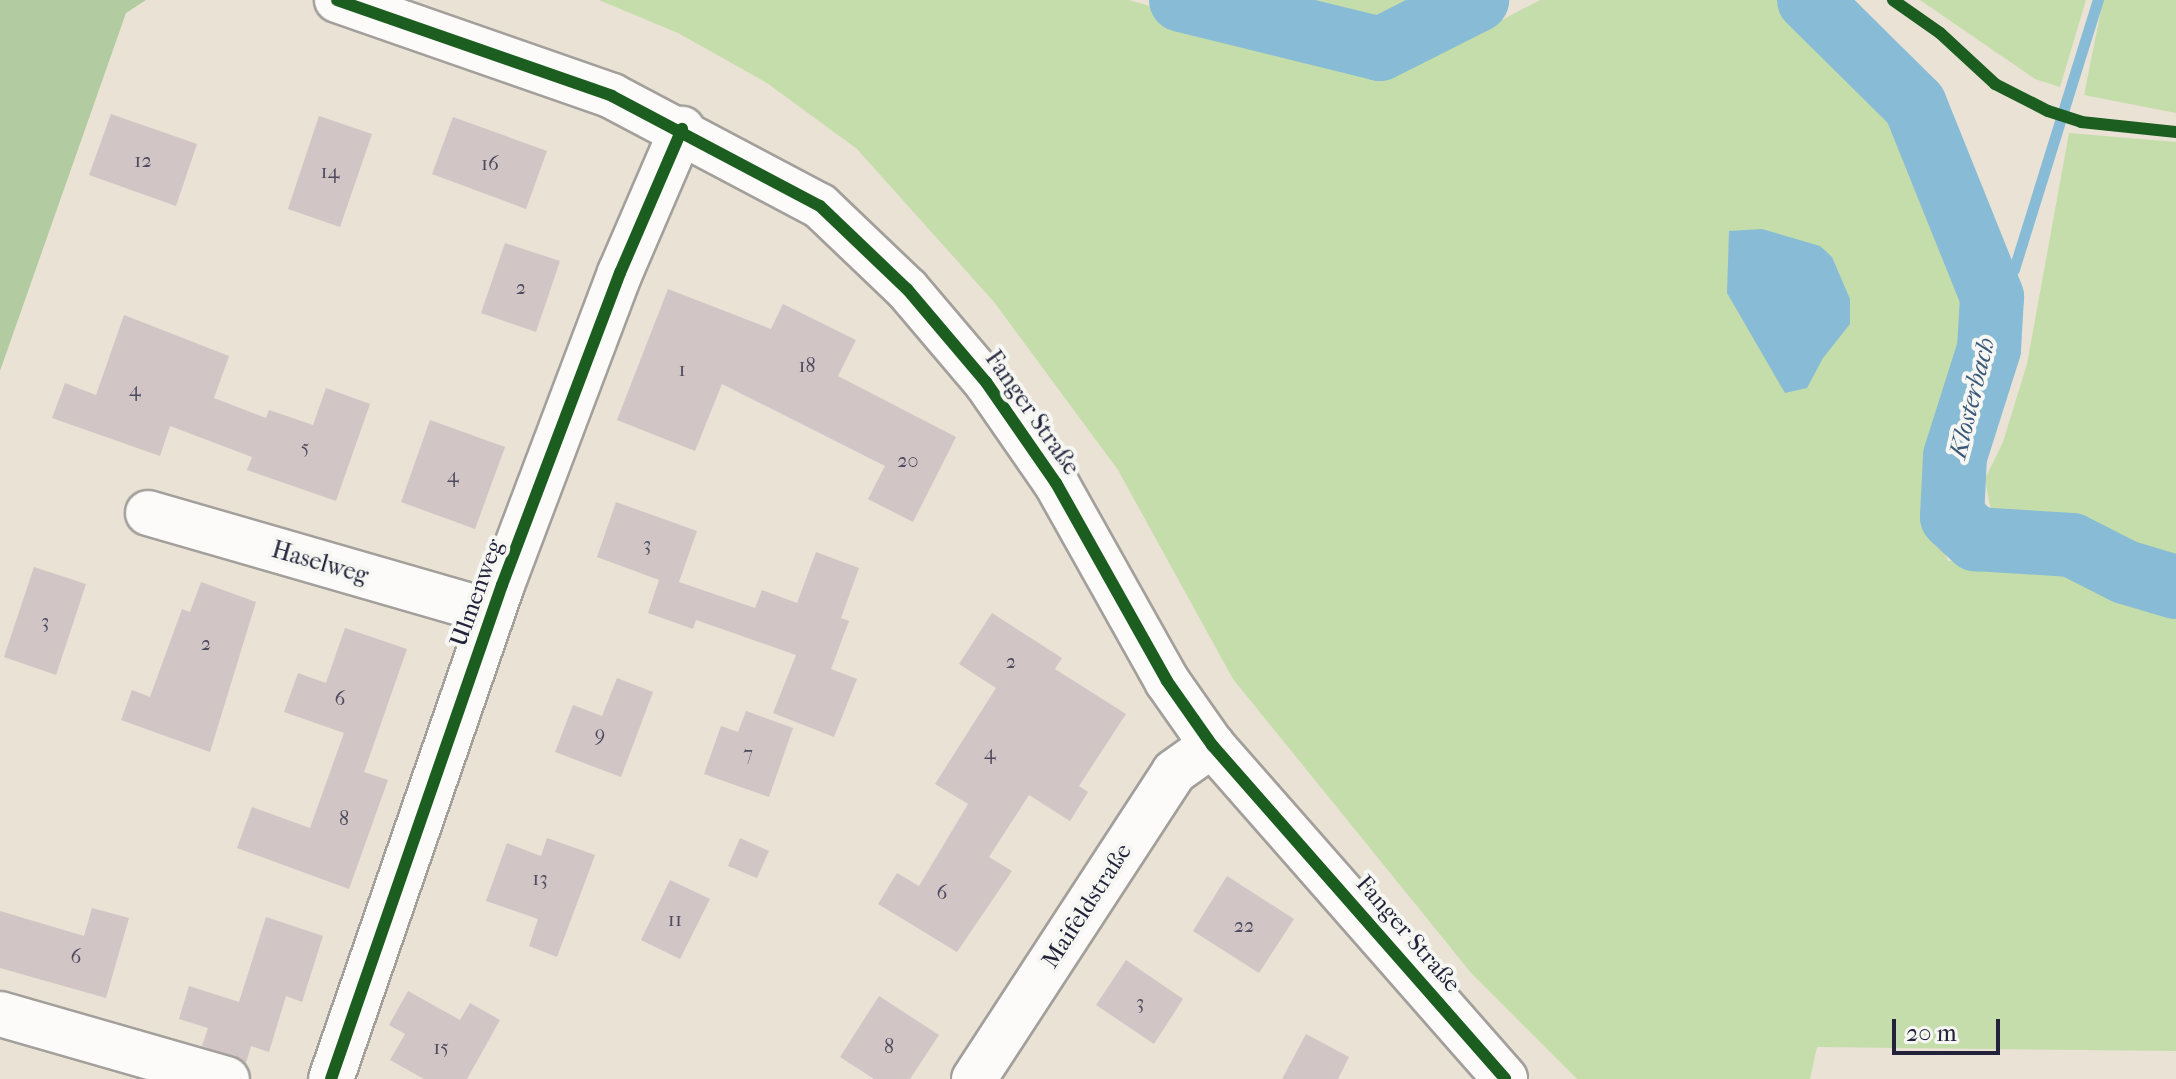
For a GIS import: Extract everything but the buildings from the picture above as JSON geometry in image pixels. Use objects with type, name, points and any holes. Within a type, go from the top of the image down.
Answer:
[{"type":"street","name":"Fanger Straße","points":[[337,0],[535,65],[682,129],[820,206],[917,301],[986,382],[1056,483],[1167,681],[1212,745],[1505,1079]]},
{"type":"street","name":"Ulmenweg","points":[[331,1079],[492,612],[620,273],[682,129]]},
{"type":"street","name":"Haselweg","points":[[148,513],[492,612]]},
{"type":"street","name":"Maifeldstraße","points":[[974,1079],[1174,772],[1212,745]]},
{"type":"street","points":[[0,1014],[227,1079]]},
{"type":"green space","points":[[0,0],[146,0],[126,13],[0,371]]},
{"type":"green space","points":[[599,0],[1129,0],[1235,31],[1388,65],[1422,62],[1540,0],[1788,0],[1820,25],[1907,118],[1955,236],[1975,354],[1932,485],[1935,528],[1948,561],[2000,559],[2062,570],[2176,605],[2176,1051],[1817,1047],[1810,1079],[1577,1079],[1472,974],[1233,679],[1118,470],[994,302],[857,149],[767,83],[678,33]]},
{"type":"green space","points":[[1267,0],[1419,0],[1373,20]]},
{"type":"green space","points":[[1920,0],[2086,0],[2060,87],[2035,79]]},
{"type":"green space","points":[[2103,0],[2176,0],[2176,113],[2084,95]]},
{"type":"green space","points":[[2069,133],[2176,142],[2176,574],[2090,543],[1993,522],[1985,479],[2003,442],[2027,364]]},
{"type":"water","points":[[1762,229],[1820,246],[1832,257],[1850,299],[1850,324],[1823,358],[1807,388],[1785,393],[1727,293],[1729,231]]},
{"type":"waterway","name":"Klosterbach","points":[[1181,0],[1380,49],[1477,0]]},
{"type":"waterway","name":"Klosterbach","points":[[1809,0],[1915,105],[1992,297],[1989,349],[1955,456],[1952,517],[1976,539],[2072,545],[2125,572],[2176,587]]},
{"type":"waterway","points":[[1992,297],[2014,269],[2098,0]]},
{"type":"cycle path","points":[[337,0],[612,96],[820,206],[907,289],[986,382],[1056,483],[1167,681],[1212,745],[1505,1079]]},
{"type":"cycle path","points":[[1893,0],[1940,33],[1995,84],[2048,111],[2081,122],[2176,132]]},
{"type":"cycle path","points":[[331,1079],[502,585],[620,273],[682,129]]}]
